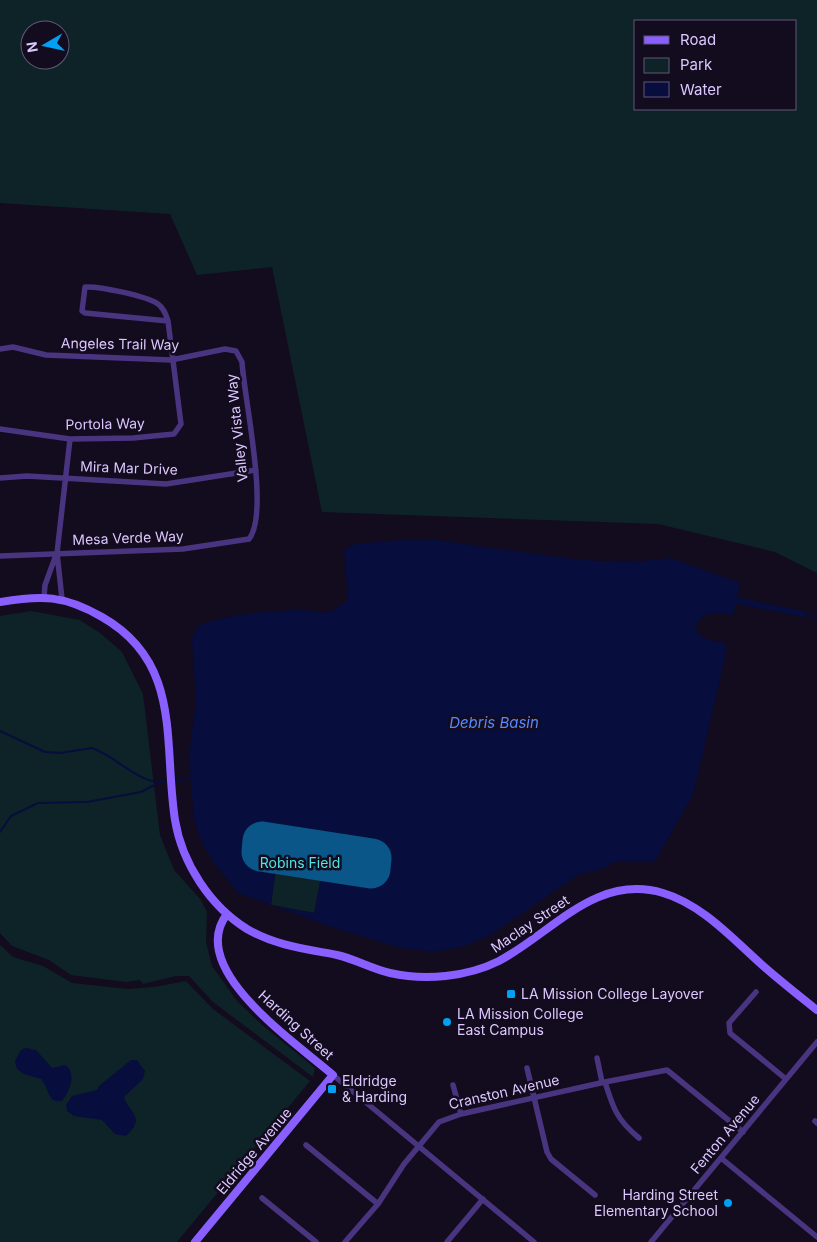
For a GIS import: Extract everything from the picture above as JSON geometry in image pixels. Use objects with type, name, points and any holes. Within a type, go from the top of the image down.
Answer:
[{"type":"street","points":[[168,321],[85,313],[82,311],[82,297],[85,287],[158,304],[164,311],[168,321],[172,360]]},
{"type":"street","name":"Angeles Trail Way","points":[[2,348],[13,347],[46,356],[172,360],[225,350],[236,351]]},
{"type":"street","name":"Valley Vista Way","points":[[236,351],[242,362],[256,470],[256,529],[254,534]]},
{"type":"street","name":"Portola Way","points":[[0,429],[70,439],[174,434],[181,424],[172,360]]},
{"type":"street","points":[[62,599],[57,553],[70,439]]},
{"type":"street","name":"Mira Mar Drive","points":[[0,478],[27,476],[178,483],[256,470]]},
{"type":"street","name":"Mesa Verde Way","points":[[0,556],[183,549],[244,541],[254,534]]},
{"type":"street","points":[[44,597],[45,585],[57,553]]},
{"type":"street","points":[[0,602],[44,597],[62,599],[92,611],[112,623],[137,644],[150,662],[165,703],[176,821],[186,858],[203,886],[227,914]]},
{"type":"street","name":"Maclay Street","points":[[227,914],[261,936],[292,948],[338,956],[390,973],[430,976],[454,975],[499,961],[587,901],[613,891],[635,890],[662,893],[698,910],[817,1010]]},
{"type":"street","name":"Harding Street","points":[[227,914],[221,925],[218,946],[225,969],[247,1000],[333,1075],[534,1242]]},
{"type":"street","points":[[756,992],[729,1022],[730,1034],[786,1079]]},
{"type":"street","name":"Fenton Avenue","points":[[651,1242],[817,1042]]},
{"type":"street","points":[[597,1058],[613,1109],[619,1120],[639,1138]]},
{"type":"street","points":[[527,1068],[544,1146],[551,1159],[595,1195]]},
{"type":"street","name":"Cranston Avenue","points":[[345,1242],[378,1204],[404,1164],[439,1122],[461,1114],[667,1070],[743,1132]]},
{"type":"street","name":"Eldridge Avenue","points":[[195,1242],[333,1075]]},
{"type":"street","points":[[453,1085],[461,1114]]},
{"type":"street","points":[[306,1145],[378,1204]]},
{"type":"street","points":[[721,1158],[817,1237]]},
{"type":"street","points":[[262,1198],[316,1242]]},
{"type":"street","points":[[447,1242],[483,1199]]},
{"type":"green space","points":[[0,0],[817,0],[817,573],[775,552],[658,524],[322,512],[272,267],[197,275],[170,214],[0,203]]},
{"type":"green space","points":[[31,611],[80,620],[100,633],[122,652],[143,694],[160,835],[174,870],[201,900],[207,912],[206,942],[212,966],[237,1001],[262,1025],[315,1068],[313,1077],[213,1002],[189,976],[176,976],[143,984],[140,980],[126,982],[71,975],[49,960],[12,946],[0,933],[0,616]]},
{"type":"green space","name":"Robins Field","points":[[259,833],[377,852],[372,880],[315,913],[271,905],[277,861],[256,857]]},
{"type":"green space","points":[[0,945],[13,957],[43,966],[72,983],[128,989],[154,987],[186,981],[213,1009],[310,1081],[177,1242],[0,1242]]},
{"type":"water","name":"Debris Basin","points":[[401,540],[436,540],[581,560],[631,562],[671,558],[740,583],[733,615],[717,613],[707,615],[699,620],[696,625],[699,634],[711,640],[725,643],[727,649],[693,795],[655,861],[616,861],[605,868],[578,875],[489,936],[464,946],[436,952],[401,948],[334,928],[238,893],[212,860],[201,841],[194,819],[189,757],[196,701],[192,639],[198,626],[234,616],[260,612],[297,610],[331,611],[348,600],[344,550],[355,544]],"holes":[[[259,833],[377,852],[372,880],[322,871],[314,913],[271,905],[277,861],[256,857]]]},
{"type":"water","points":[[26,1048],[36,1050],[52,1068],[65,1065],[69,1068],[71,1072],[70,1085],[62,1101],[54,1100],[51,1097],[41,1079],[24,1074],[17,1069],[15,1061],[21,1050]]},
{"type":"water","points":[[131,1060],[137,1060],[145,1071],[143,1079],[124,1097],[136,1120],[132,1130],[126,1136],[115,1134],[102,1120],[74,1116],[67,1111],[66,1105],[72,1096],[97,1090],[99,1086]]},
{"type":"waterway","points":[[729,599],[803,614]]},
{"type":"waterway","points":[[803,614],[817,617]]},
{"type":"waterway","points":[[0,731],[45,752],[60,753],[92,748],[148,780],[170,782]]},
{"type":"waterway","points":[[175,781],[192,778]]},
{"type":"waterway","points":[[0,832],[11,816],[38,803],[87,802],[141,792],[156,784]]},
{"type":"runway","points":[[262,841],[372,858],[371,869],[261,852],[262,841]]},
{"type":"place","name":"LA Mission College Layover","points":[[511,994]]},
{"type":"place","name":"LA Mission College East Campus","points":[[447,1022]]},
{"type":"place","name":"Eldridge & Harding","points":[[332,1089]]},
{"type":"place","name":"Harding Street Elementary School","points":[[728,1203]]}]
